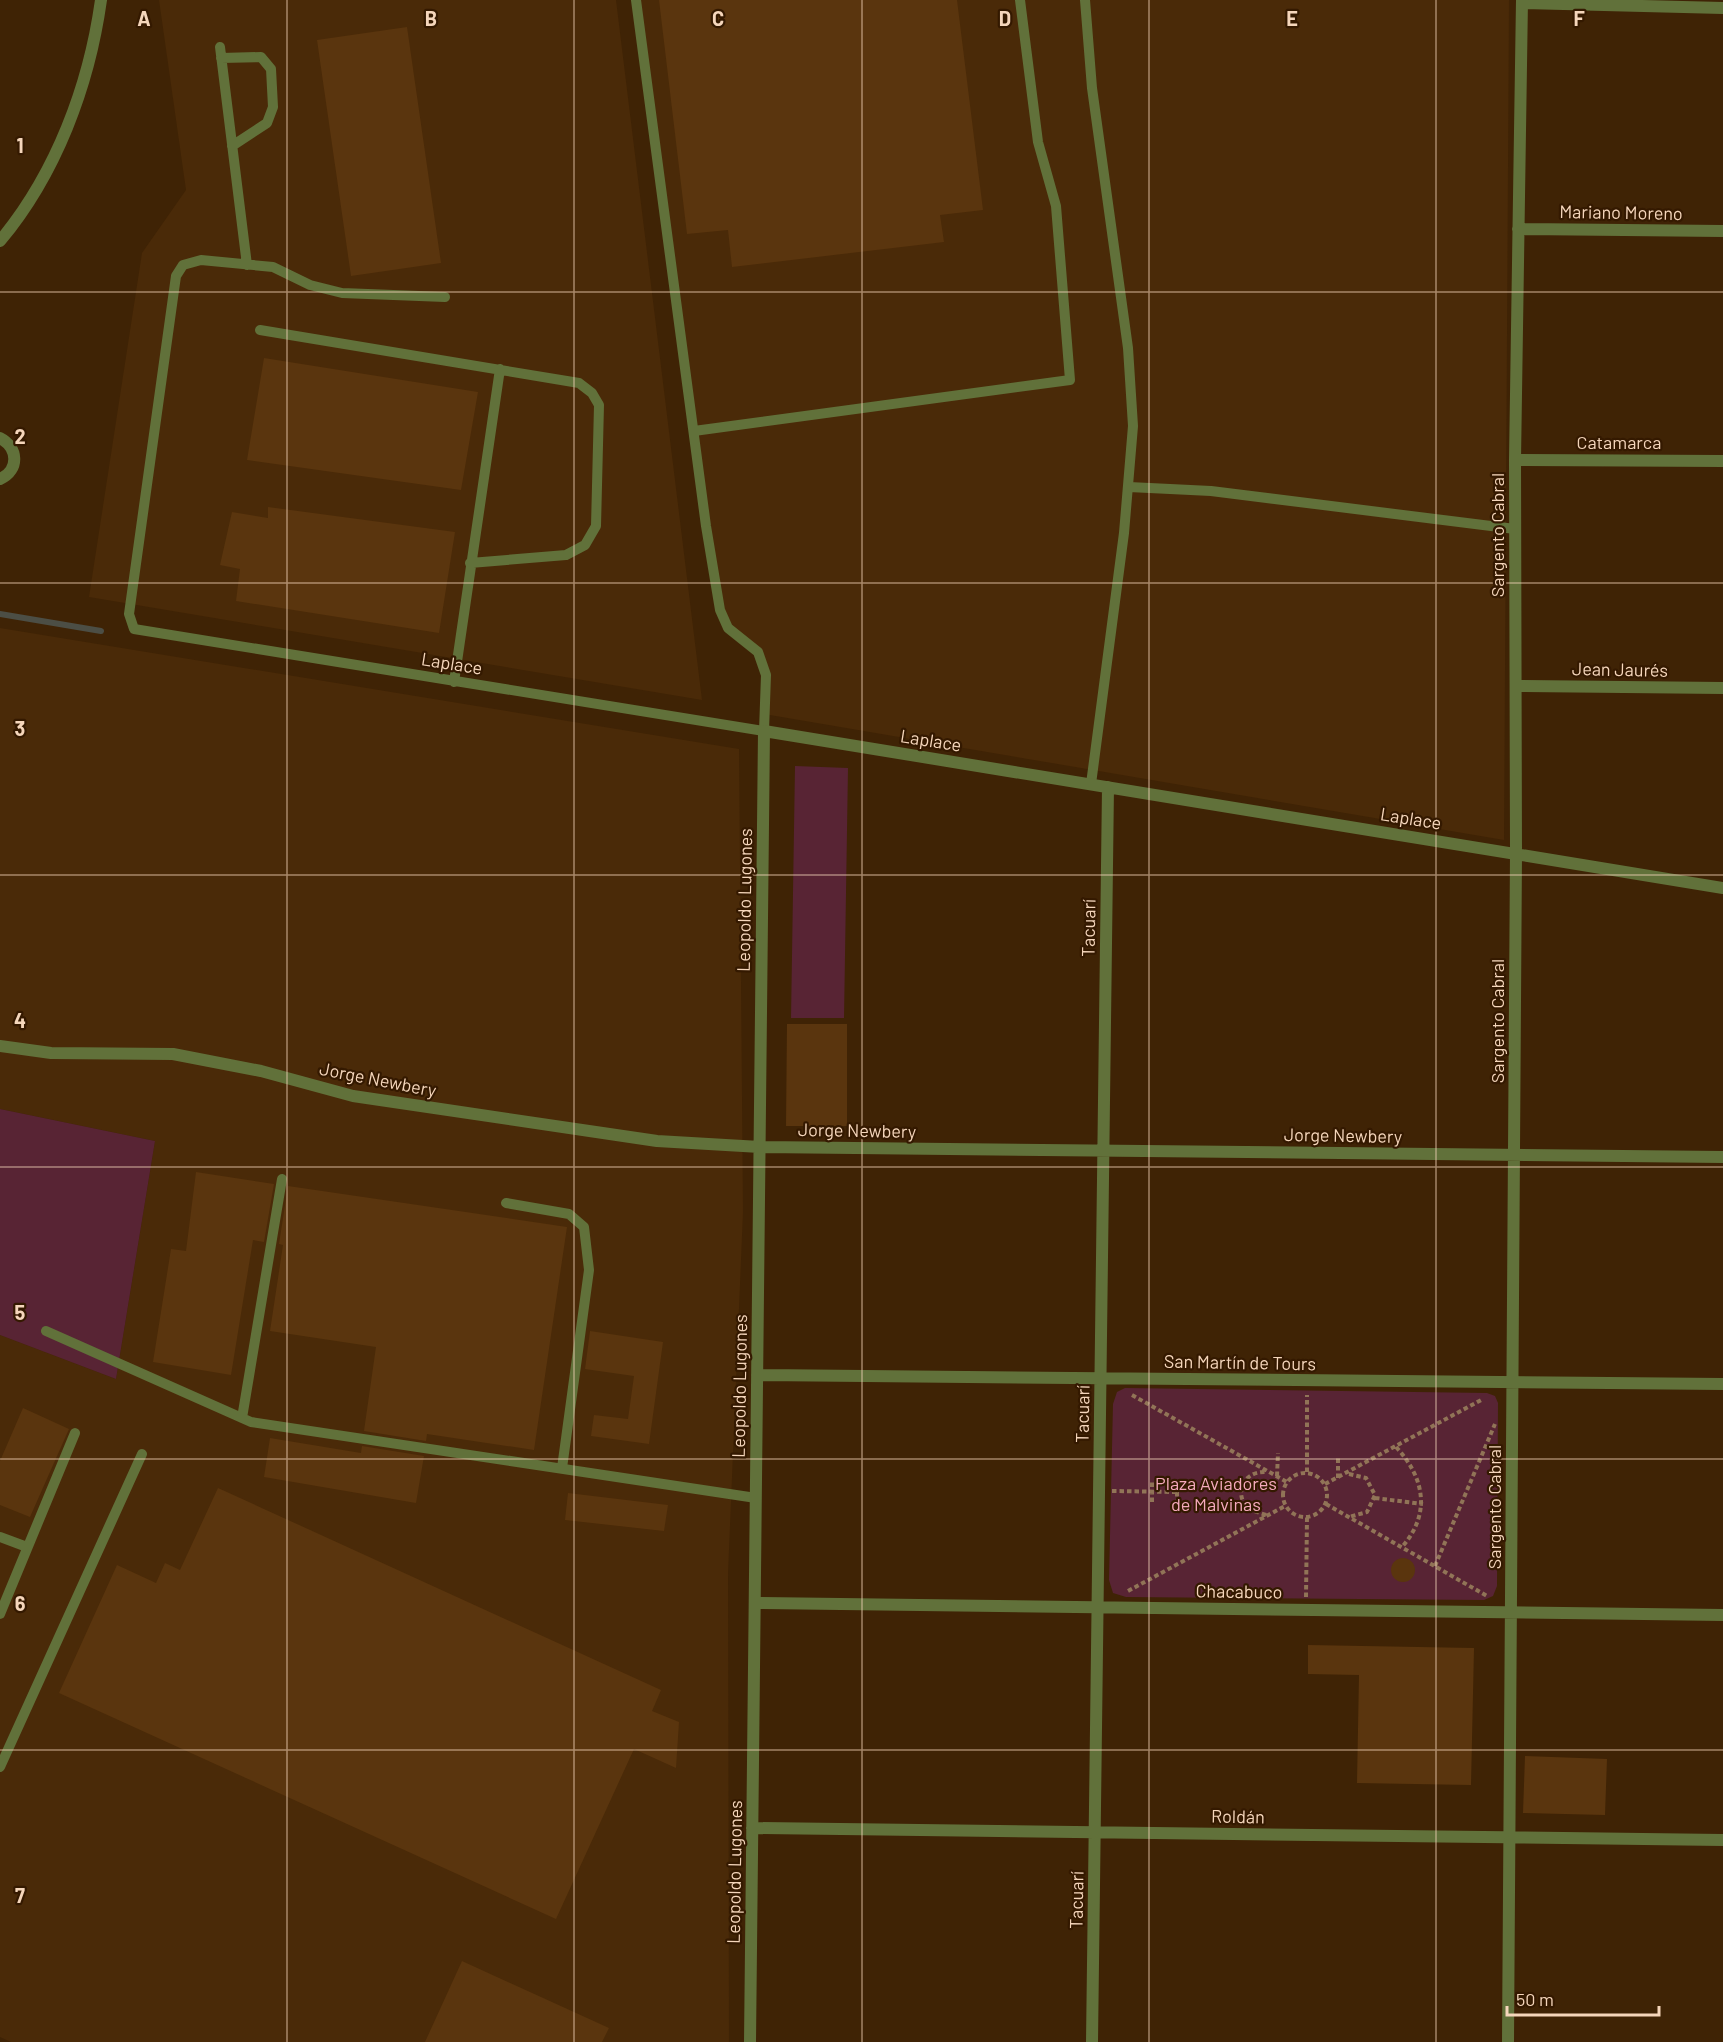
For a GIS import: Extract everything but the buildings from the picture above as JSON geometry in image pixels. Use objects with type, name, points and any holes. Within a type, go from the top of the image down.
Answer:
[{"type":"street","points":[[0,241],[46,174],[73,113],[90,59],[100,0]]},
{"type":"street","points":[[1522,1],[1723,8]]},
{"type":"street","name":"Sargento Cabral","points":[[1508,2042],[1516,853],[1515,460],[1522,1]]},
{"type":"street","name":"Mariano Moreno","points":[[1518,229],[1723,231]]},
{"type":"street","points":[[0,438],[11,446],[15,459],[10,472],[0,479]]},
{"type":"street","name":"Catamarca","points":[[1515,460],[1723,461]]},
{"type":"street","name":"Jean Jaurés","points":[[1516,686],[1723,688]]},
{"type":"street","name":"Laplace","points":[[764,731],[1723,888]]},
{"type":"street","name":"Leopoldo Lugones","points":[[750,2042],[764,731]]},
{"type":"street","name":"Tacuarí","points":[[1092,2042],[1108,787]]},
{"type":"street","name":"Jorge Newbery","points":[[0,1046],[51,1053],[172,1054],[261,1071],[353,1096],[657,1141],[760,1147],[1723,1157]]},
{"type":"street","name":"San Martín de Tours","points":[[757,1375],[1723,1384]]},
{"type":"street","name":"Chacabuco","points":[[755,1603],[1723,1615]]},
{"type":"street","name":"Roldán","points":[[752,1828],[1723,1840]]},
{"type":"lane","points":[[636,0],[720,610],[728,628],[758,652],[766,675],[764,731]]},
{"type":"lane","points":[[694,431],[1070,380],[1056,206],[1038,142],[1020,0]]},
{"type":"lane","points":[[1085,0],[1092,88],[1128,348],[1133,426],[1129,486],[1091,784]]},
{"type":"lane","points":[[232,146],[267,123],[273,107],[271,69],[261,57],[220,52],[247,265],[273,267],[310,285],[342,293],[445,297]]},
{"type":"lane","name":"Laplace","points":[[247,265],[201,260],[183,265],[176,276],[129,614],[134,629],[764,731]]},
{"type":"lane","points":[[260,330],[579,383],[592,393],[599,405],[596,526],[585,545],[566,555],[470,563]]},
{"type":"lane","points":[[454,682],[500,369]]},
{"type":"lane","points":[[1129,486],[1211,491],[1515,529]]},
{"type":"lane","points":[[242,1418],[282,1179]]},
{"type":"lane","points":[[506,1203],[568,1214],[579,1220],[584,1227],[589,1270],[562,1468]]},
{"type":"lane","points":[[46,1331],[251,1422],[756,1498]]},
{"type":"lane","points":[[0,1614],[75,1432]]},
{"type":"lane","points":[[0,1767],[142,1454]]},
{"type":"lane","points":[[0,1537],[27,1547]]},
{"type":"path","points":[[1102,1378],[1287,1482]]},
{"type":"path","points":[[1307,1380],[1307,1472]]},
{"type":"path","points":[[1325,1484],[1513,1382]]},
{"type":"path","points":[[1435,1566],[1499,1415]]},
{"type":"path","points":[[1396,1447],[1414,1470],[1422,1490],[1423,1504],[1416,1529],[1402,1547]]},
{"type":"path","points":[[1277,1477],[1278,1453]]},
{"type":"path","points":[[1338,1456],[1338,1478]]},
{"type":"path","points":[[1307,1472],[1317,1475],[1328,1491],[1326,1504],[1316,1515],[1307,1517],[1296,1515],[1286,1506],[1283,1496],[1287,1482],[1293,1476],[1307,1472]]},
{"type":"path","points":[[1268,1515],[1248,1509],[1240,1491],[1250,1475],[1270,1473]]},
{"type":"path","points":[[1345,1474],[1366,1478],[1374,1488],[1375,1498],[1367,1512],[1348,1517]]},
{"type":"path","points":[[1152,1482],[1152,1502]]},
{"type":"path","points":[[1177,1482],[1177,1504]]},
{"type":"path","points":[[1099,1491],[1178,1492]]},
{"type":"path","points":[[1375,1498],[1423,1504]]},
{"type":"path","points":[[1326,1504],[1511,1611]]},
{"type":"path","points":[[1098,1607],[1286,1506]]},
{"type":"path","points":[[1306,1609],[1307,1517]]},
{"type":"shaded area","points":[[159,0],[616,0],[702,700],[89,597],[142,253],[186,190]]},
{"type":"shaded area","points":[[636,0],[1509,0],[1504,840],[764,714],[766,675],[758,652],[728,628],[720,610]]},
{"type":"shaded area","points":[[0,628],[739,749],[743,1212],[728,1574],[729,2042],[11,2042],[0,2037],[0,1335],[116,1379],[155,1141],[0,1109]]},
{"type":"green space","points":[[795,766],[848,768],[844,1018],[791,1018]]},
{"type":"green space","points":[[0,1109],[155,1141],[116,1379],[0,1335]]},
{"type":"green space","name":"Plaza Aviadores de Malvinas","points":[[1125,1388],[1487,1393],[1495,1396],[1498,1403],[1497,1586],[1493,1596],[1484,1600],[1126,1597],[1113,1593],[1109,1580],[1113,1404],[1117,1392]]},
{"type":"waterway","points":[[0,614],[101,631]]}]
